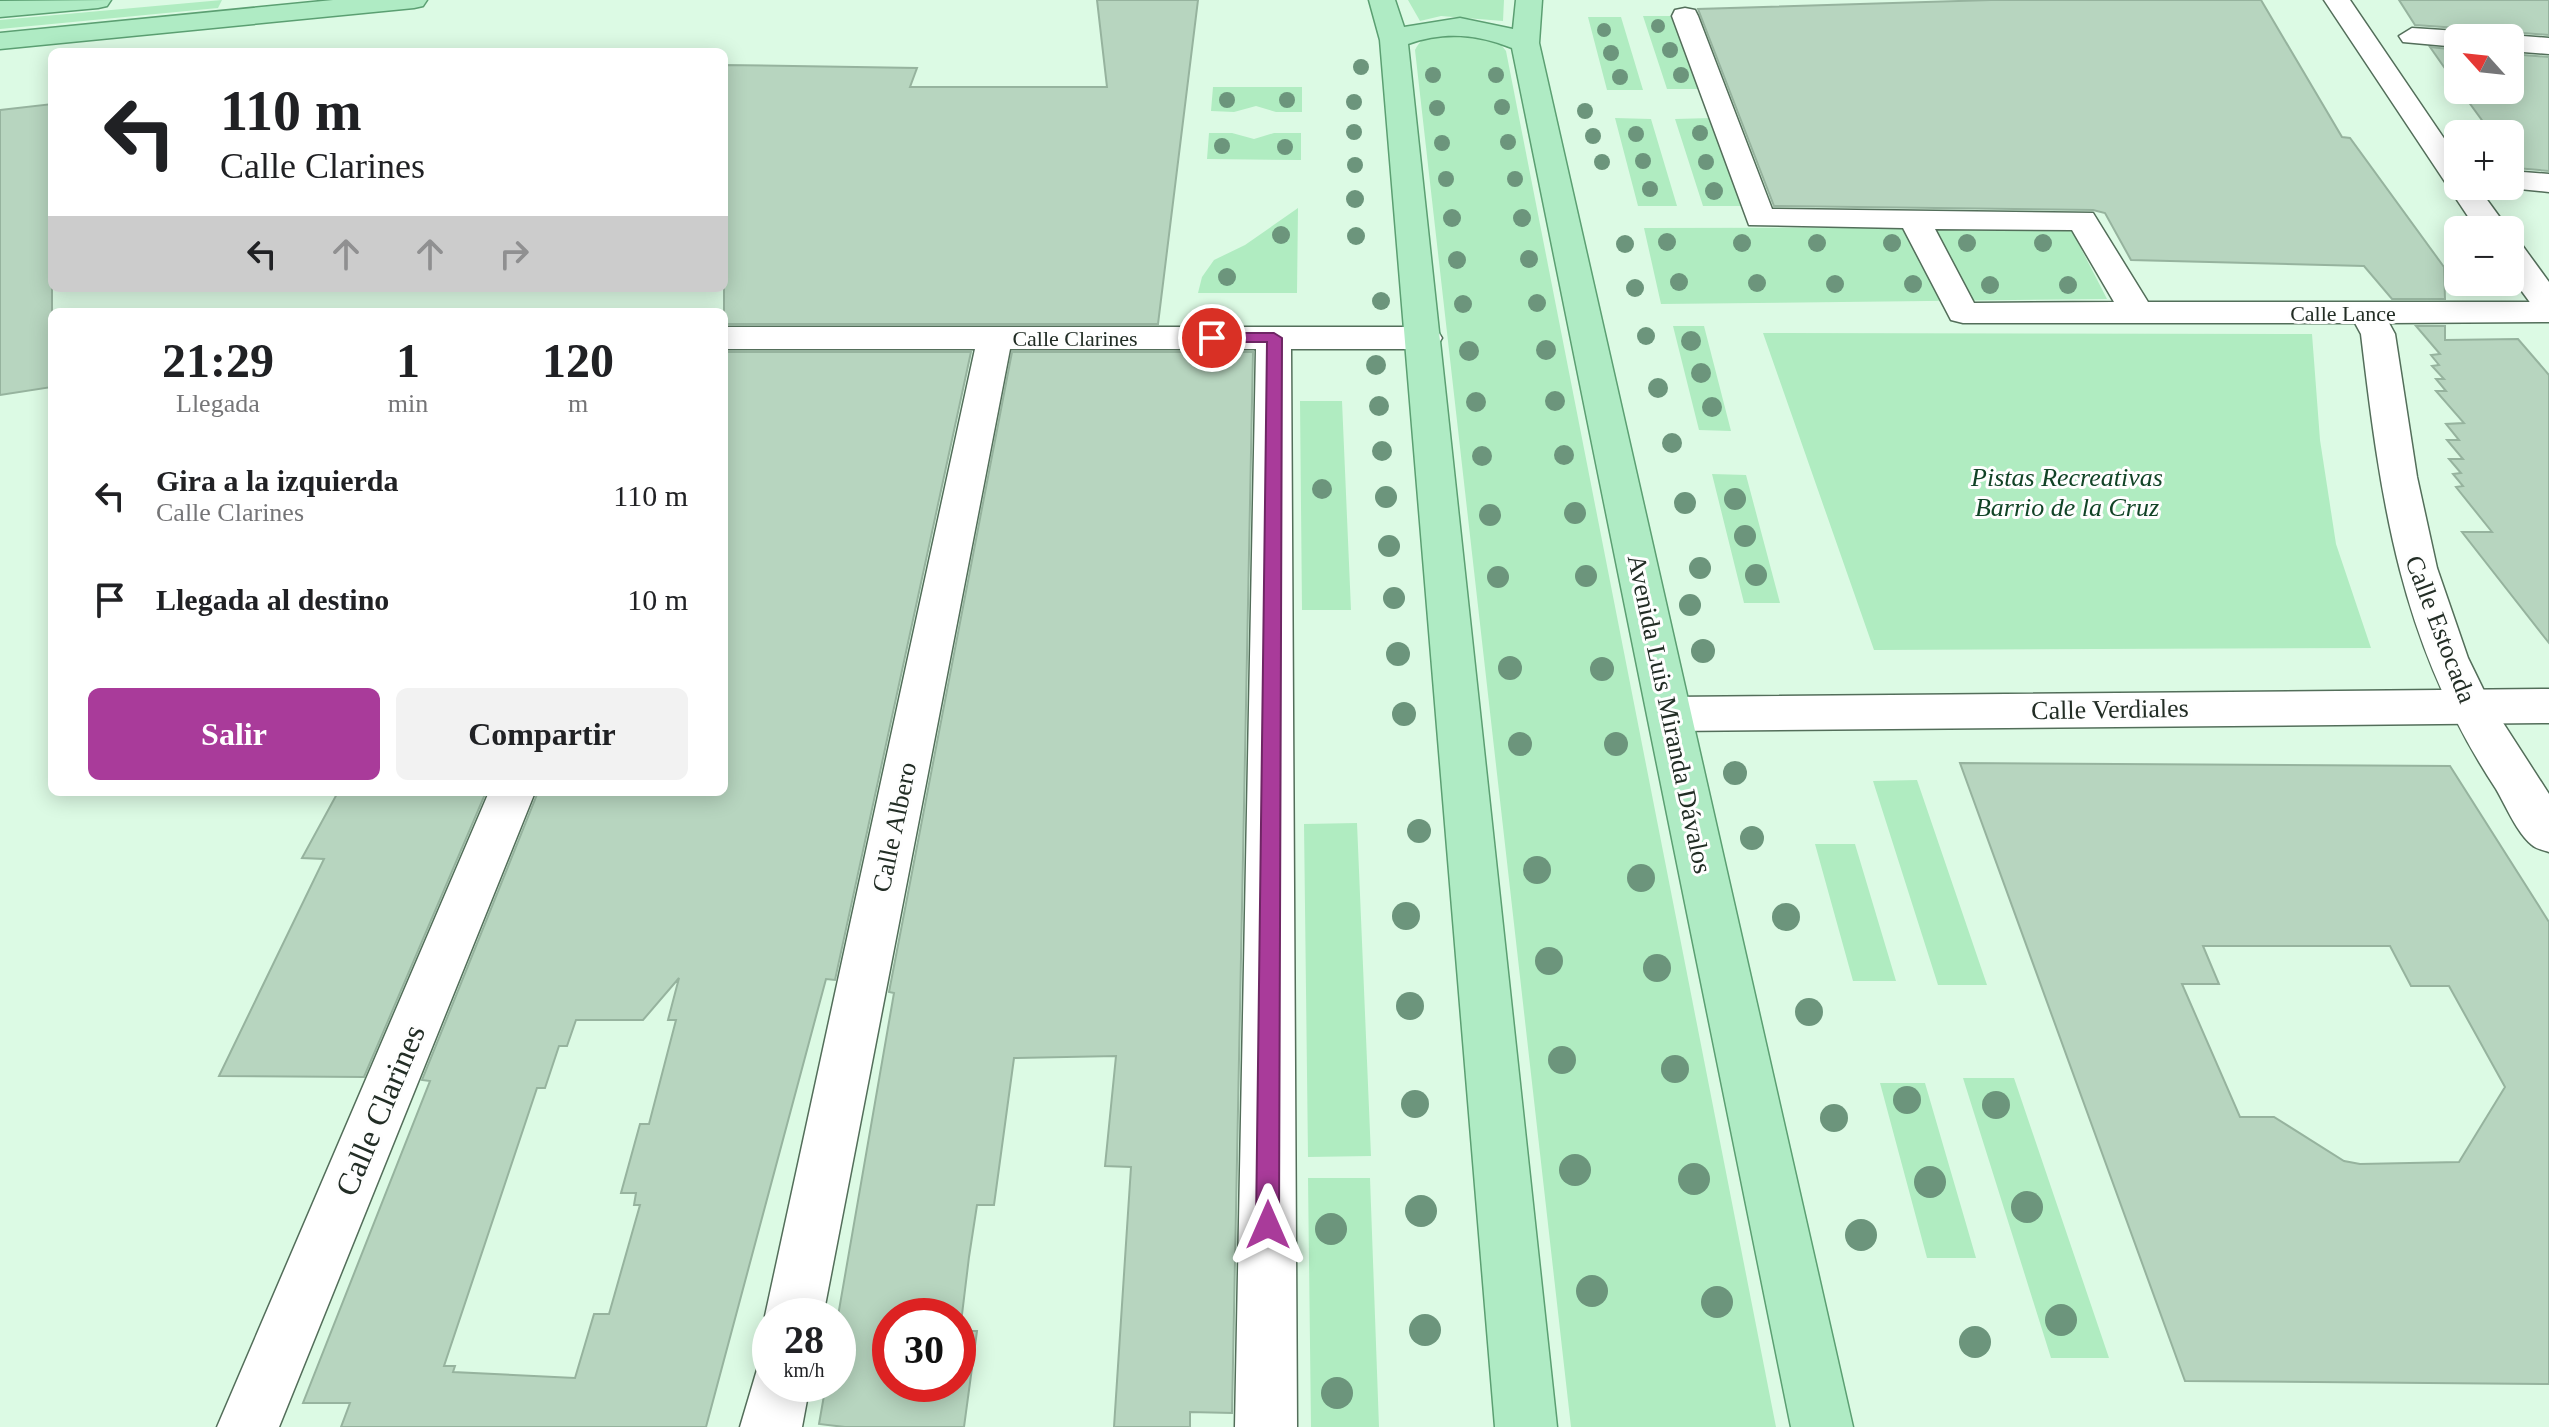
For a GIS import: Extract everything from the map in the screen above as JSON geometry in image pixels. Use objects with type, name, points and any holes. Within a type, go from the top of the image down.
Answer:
[{"type":"main road","points":[[0,9],[98,0]]},
{"type":"main road","points":[[0,41],[414,0]]},
{"type":"main road","name":"Avenida Luis Miranda Dávalos","points":[[1529,0],[1525,43],[1822,1427]]},
{"type":"main road","points":[[1525,43],[1505,34],[1455,24],[1388,20],[1425,338],[1526,1427]]},
{"type":"street","points":[[2337,0],[2444,160]]},
{"type":"street","points":[[1685,16],[1760,218],[2082,220],[2137,312]]},
{"type":"street","points":[[2412,36],[2444,38]]},
{"type":"street","points":[[2524,44],[2549,46]]},
{"type":"street","points":[[2524,181],[2549,183]]},
{"type":"street","name":"Calle Lance","points":[[1914,219],[1963,313],[2549,312]]},
{"type":"street","points":[[2524,271],[2549,305]]},
{"type":"street","name":"Calle Estocada","points":[[2367,313],[2378,334],[2404,524],[2417,574],[2469,705],[2549,832]]},
{"type":"street","name":"Calle Clarines","points":[[728,338],[1425,338]]},
{"type":"street","name":"Calle Albero","points":[[798,1298],[995,338]]},
{"type":"street","points":[[1266,1427],[1274,338]]},
{"type":"street","name":"Calle Verdiales","points":[[1671,714],[2549,706]]},
{"type":"street","name":"Calle Clarines","points":[[248,1427],[510,796]]},
{"type":"street","points":[[771,1427],[776,1402]]},
{"type":"green space","points":[[222,0],[218,8],[0,29],[0,20]]},
{"type":"green space","points":[[1408,0],[1504,0],[1503,21],[1441,16],[1420,21]]},
{"type":"green space","points":[[1643,16],[1676,16],[1702,89],[1667,89]]},
{"type":"green space","points":[[1588,17],[1621,17],[1643,90],[1607,90]]},
{"type":"green space","points":[[1453,29],[1498,41],[1506,51],[1776,1427],[1571,1427],[1415,50],[1426,37]]},
{"type":"green space","points":[[1213,87],[1302,87],[1302,112],[1276,112],[1256,106],[1234,112],[1211,111]]},
{"type":"green space","points":[[1615,118],[1651,119],[1677,206],[1638,206]]},
{"type":"green space","points":[[1711,118],[1742,206],[1703,206],[1675,119]]},
{"type":"green space","points":[[1209,133],[1232,133],[1254,139],[1274,133],[1301,133],[1301,160],[1207,159]]},
{"type":"green space","points":[[1298,208],[1297,293],[1198,293],[1202,277],[1214,260],[1245,245]]},
{"type":"green space","points":[[2070,227],[2107,299],[1661,304],[1644,228]]},
{"type":"green space","points":[[1673,326],[1704,326],[1731,431],[1699,430]]},
{"type":"green space","name":"Pistas Recreativas Barrio de la Cruz","points":[[1763,333],[2312,334],[2320,440],[2336,544],[2371,648],[1874,650]]},
{"type":"green space","points":[[1300,401],[1342,401],[1351,610],[1302,610]]},
{"type":"green space","points":[[1712,474],[1746,475],[1780,603],[1744,603]]},
{"type":"green space","points":[[1917,780],[1987,985],[1938,985],[1873,781]]},
{"type":"green space","points":[[1357,823],[1371,1156],[1308,1157],[1304,824]]},
{"type":"green space","points":[[1815,844],[1855,844],[1896,981],[1853,981]]},
{"type":"green space","points":[[1963,1078],[2014,1078],[2109,1358],[2051,1358]]},
{"type":"green space","points":[[1880,1083],[1925,1083],[1976,1258],[1927,1258]]},
{"type":"green space","points":[[1308,1178],[1370,1178],[1379,1427],[1311,1427]]},
{"type":"building","points":[[1097,0],[1198,0],[1158,324],[728,324],[724,292],[728,292],[728,65],[917,68],[910,87],[1107,87]]},
{"type":"building","points":[[1991,0],[2261,0],[2342,137],[2350,138],[2444,267],[2445,299],[2392,299],[2364,266],[2131,260],[2105,213],[2093,210],[1774,206],[1698,9]]},
{"type":"building","points":[[2399,0],[2549,0],[2549,35],[2524,33],[2524,24],[2415,25]]},
{"type":"building","points":[[2430,47],[2444,48],[2444,67]]},
{"type":"building","points":[[2524,55],[2549,57],[2549,171],[2524,169],[2524,120],[2482,120],[2470,104],[2524,104]]},
{"type":"building","points":[[48,104],[48,292],[52,292],[52,308],[48,308],[48,388],[0,395],[0,110]]},
{"type":"building","points":[[2416,326],[2445,326],[2445,340],[2518,339],[2549,375],[2549,643],[2462,532],[2492,532],[2456,487],[2463,486],[2453,474],[2461,473],[2449,459],[2463,459],[2447,440],[2459,440],[2446,424],[2464,423],[2436,391],[2446,391],[2436,379],[2444,379],[2432,366],[2439,365],[2431,355],[2440,354]]},
{"type":"building","points":[[728,352],[971,352],[835,980],[826,979],[706,1427],[341,1427],[350,1403],[303,1403],[430,1081],[422,1080],[536,796],[728,796]],"holes":[[[679,978],[668,1020],[676,1020],[649,1124],[640,1124],[621,1193],[636,1193],[634,1205],[640,1205],[609,1314],[594,1314],[575,1378],[453,1372],[455,1366],[444,1366],[537,1088],[545,1088],[559,1046],[567,1046],[576,1020],[643,1020]]]},
{"type":"building","points":[[1012,352],[1253,352],[1232,1413],[1190,1412],[1190,1427],[1114,1427],[1131,1167],[1105,1166],[1116,1056],[1014,1058],[994,1205],[977,1205],[964,1298],[872,1298],[872,1402],[967,1402],[964,1427],[845,1427],[819,1424],[823,1402],[856,1402],[856,1298],[841,1298],[894,993],[889,992]]},
{"type":"building","points":[[1960,763],[2450,766],[2549,922],[2549,1384],[2185,1381]],"holes":[[[2203,946],[2390,946],[2411,986],[2449,986],[2505,1087],[2459,1162],[2360,1164],[2344,1161],[2274,1117],[2240,1117],[2182,984],[2219,984]]]},
{"type":"building","points":[[336,796],[484,796],[364,1077],[219,1076],[324,859],[302,858]]},
{"type":"route","points":[[1212,338],[1274,338],[1268,1225]]}]
